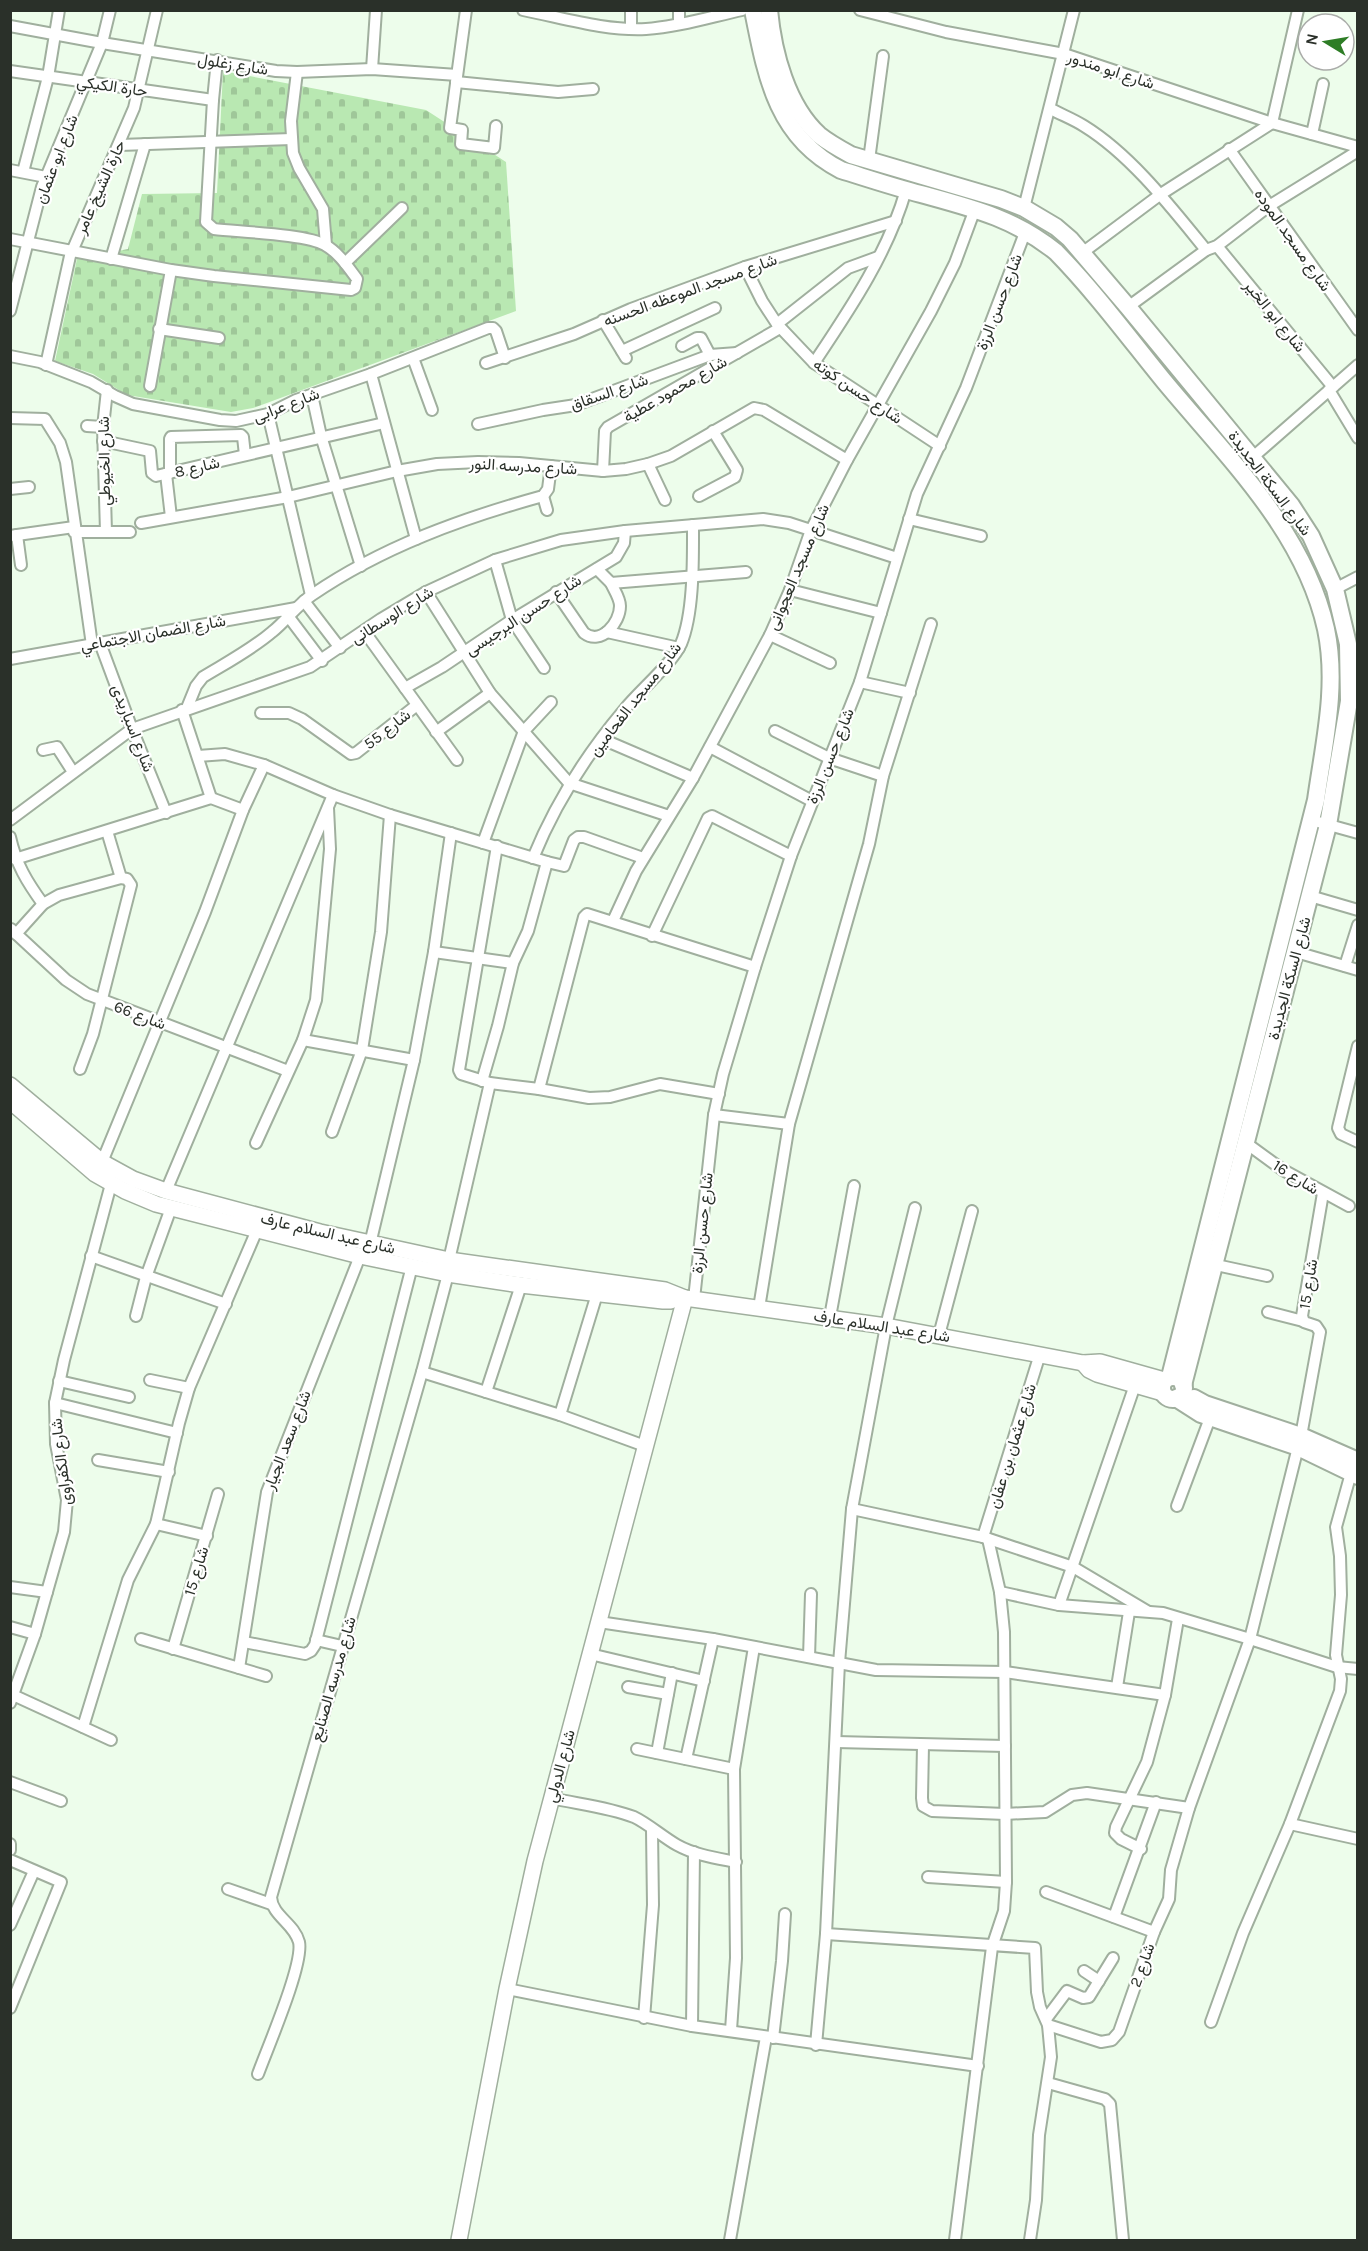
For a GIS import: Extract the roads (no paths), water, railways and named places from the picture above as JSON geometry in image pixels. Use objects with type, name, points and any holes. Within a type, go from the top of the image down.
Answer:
[{"type":"main road","name":"شارع السكة الجديدة","points":[[753,10],[769,81],[784,118],[798,138],[814,153],[835,166],[1003,219],[1026,230],[1056,252],[1276,518],[1306,569],[1320,606],[1326,630],[1331,679],[1328,727],[1311,820],[1173,1387]]},
{"type":"main road","name":"شارع السكة الجديدة","points":[[769,10],[776,46],[789,90],[807,122],[834,146],[851,155],[966,187],[1024,208],[1056,227],[1082,253],[1253,457],[1301,520],[1319,552],[1335,589],[1343,616],[1354,673],[1328,825],[1216,1265],[1173,1387]]},
{"type":"main road","name":"شارع عبد السلام عارف","points":[[1173,1387],[1192,1410],[1210,1418],[1300,1442]]},
{"type":"main road","name":"شارع عبد السلام عارف","points":[[1173,1387],[1205,1404],[1300,1442],[1355,1470]]},
{"type":"street","points":[[23,172],[48,77],[59,10]]},
{"type":"street","name":"شارع ابو عثمان","points":[[10,311],[46,177],[102,43],[110,10]]},
{"type":"street","name":"حارة الشيخ عامر","points":[[46,365],[72,251],[120,145],[140,90],[157,10]]},
{"type":"street","points":[[372,69],[376,10]]},
{"type":"street","points":[[466,10],[450,127],[462,130],[460,143],[494,148],[496,126]]},
{"type":"street","points":[[523,10],[631,29],[679,24],[742,10]]},
{"type":"street","points":[[631,29],[632,10]]},
{"type":"street","points":[[679,10],[679,24]]},
{"type":"street","name":"شارع ابو مندور","points":[[860,10],[935,29],[1064,54],[1358,149]]},
{"type":"street","points":[[1024,208],[1051,109],[1074,10]]},
{"type":"street","points":[[1082,253],[1161,194],[1272,123],[1298,10]]},
{"type":"street","name":"شارع زغلول","points":[[10,26],[256,68],[297,72],[372,69],[558,92],[593,89]]},
{"type":"street","points":[[869,160],[883,56]]},
{"type":"street","points":[[10,239],[171,270],[351,290],[355,288],[357,279],[345,263],[326,245],[306,239],[210,227],[206,216],[217,60]]},
{"type":"street","name":"حارة الكيكي","points":[[10,71],[213,100]]},
{"type":"street","points":[[297,72],[291,121],[293,153],[323,209],[326,245]]},
{"type":"street","points":[[1312,134],[1323,84]]},
{"type":"street","name":"شارع ابو الخير","points":[[1051,109],[1083,125],[1106,142],[1161,194],[1211,248],[1331,389],[1358,438]]},
{"type":"street","points":[[120,145],[210,140],[292,139]]},
{"type":"street","points":[[111,259],[145,144]]},
{"type":"street","name":"شارع مسجد الموده","points":[[1229,149],[1358,330]]},
{"type":"street","points":[[1128,307],[1269,206],[1358,149]]},
{"type":"street","points":[[10,170],[46,177]]},
{"type":"street","points":[[814,363],[845,316],[878,257],[896,221],[906,190]]},
{"type":"street","points":[[345,263],[402,208]]},
{"type":"street","name":"شارع مسجد العجوانى","points":[[613,921],[643,858],[693,778],[770,635],[790,590],[811,530],[847,460],[931,311],[955,263],[975,209]]},
{"type":"street","name":"شارع مسجد الموعظه الحسنه","points":[[486,363],[574,334],[603,320],[746,267],[896,221]]},
{"type":"street","name":"شارع حسن الرزة","points":[[686,1298],[714,1115],[755,967],[791,856],[860,682],[917,494],[966,388],[1026,230]]},
{"type":"street","name":"شارع محمود عطية","points":[[603,471],[605,431],[608,427],[737,353],[779,326],[848,268],[878,257]]},
{"type":"street","name":"شارع حسن كوته","points":[[746,267],[762,301],[779,326],[814,363],[940,446]]},
{"type":"street","points":[[150,386],[171,270]]},
{"type":"street","points":[[603,320],[624,354],[715,308]]},
{"type":"street","name":"شارع عرابى","points":[[10,356],[46,365],[91,382],[133,404],[220,420],[252,419],[268,414],[289,403],[491,328],[496,331],[505,358]]},
{"type":"street","points":[[159,329],[219,338]]},
{"type":"street","points":[[682,346],[700,338],[710,355]]},
{"type":"street","name":"شارع السقاق","points":[[478,424],[576,405],[710,355],[737,353]]},
{"type":"street","points":[[413,358],[432,410]]},
{"type":"street","points":[[1253,457],[1358,366]]},
{"type":"street","points":[[371,374],[416,539]]},
{"type":"street","name":"شارع الخيوطي","points":[[106,532],[103,427],[107,390]]},
{"type":"street","points":[[312,395],[321,436],[361,566]]},
{"type":"street","name":"شارع مدرسه النور","points":[[141,523],[288,497],[397,471],[437,464],[519,463],[603,471],[648,464],[671,456],[749,409],[759,408],[847,460]]},
{"type":"street","points":[[268,414],[288,497],[304,601],[340,648]]},
{"type":"street","name":"شارع اسباريدى","points":[[10,418],[45,419],[52,428],[66,462],[74,529],[96,644],[166,813]]},
{"type":"street","name":"شارع 8","points":[[103,441],[147,450],[150,454],[153,475],[384,423]]},
{"type":"street","points":[[87,426],[103,427]]},
{"type":"street","points":[[699,496],[737,474],[713,430]]},
{"type":"street","points":[[171,517],[168,473],[171,436],[241,435],[245,455]]},
{"type":"street","points":[[648,464],[665,500]]},
{"type":"street","points":[[211,798],[184,709],[203,678],[270,634],[286,613],[361,566],[416,539],[500,508],[543,496],[548,489],[550,466]]},
{"type":"street","points":[[10,489],[29,487]]},
{"type":"street","points":[[543,496],[547,510]]},
{"type":"street","name":"شارع الوسطانى","points":[[10,820],[132,729],[184,709],[297,673],[322,661],[426,592],[495,560],[561,540],[626,531],[763,519],[789,523],[897,558]]},
{"type":"street","points":[[909,519],[981,536]]},
{"type":"street","name":"شارع مسجد الفحامين","points":[[533,858],[545,828],[570,783],[624,709],[679,648],[685,630],[693,576],[693,525]]},
{"type":"street","points":[[21,565],[14,536],[74,529],[130,532]]},
{"type":"street","name":"شارع حسن البرجيسى","points":[[405,688],[464,653],[556,592],[616,557],[626,531]]},
{"type":"street","points":[[495,560],[512,620],[544,668]]},
{"type":"street","points":[[556,592],[584,633],[593,638],[607,632],[614,624],[620,607],[611,583],[597,569]]},
{"type":"street","points":[[611,583],[746,572]]},
{"type":"street","points":[[1335,589],[1358,577]]},
{"type":"street","points":[[790,590],[881,613]]},
{"type":"street","points":[[426,592],[490,693],[570,783],[669,816]]},
{"type":"street","points":[[286,613],[322,661]]},
{"type":"street","name":"شارع الضمان الاجتماعي","points":[[10,659],[286,613]]},
{"type":"street","points":[[759,1308],[789,1124],[869,844],[883,776],[931,624]]},
{"type":"street","points":[[364,631],[457,760]]},
{"type":"street","points":[[607,632],[679,648]]},
{"type":"street","points":[[770,635],[831,663]]},
{"type":"street","points":[[860,682],[910,693]]},
{"type":"street","points":[[436,732],[490,693]]},
{"type":"street","points":[[483,843],[524,731],[551,702]]},
{"type":"street","name":"شارع 55","points":[[261,712],[290,713],[303,719],[351,754],[356,753],[417,705]]},
{"type":"street","points":[[775,731],[829,759],[883,776]]},
{"type":"street","points":[[602,739],[693,778]]},
{"type":"street","points":[[44,750],[57,747],[73,772]]},
{"type":"street","points":[[710,747],[812,801]]},
{"type":"street","points":[[198,756],[225,754],[264,765],[330,800],[390,815],[560,867],[564,866],[574,840],[578,837],[584,837],[643,858]]},
{"type":"street","points":[[102,1162],[243,810],[264,765]]},
{"type":"street","points":[[15,859],[211,798],[243,810]]},
{"type":"street","points":[[256,1143],[303,1040],[316,1000],[330,849],[330,800]]},
{"type":"street","points":[[166,1191],[330,800]]},
{"type":"street","points":[[332,1132],[362,1050],[381,932],[390,815]]},
{"type":"street","points":[[652,936],[708,818],[712,816],[791,856]]},
{"type":"street","points":[[1311,820],[1358,834]]},
{"type":"street","points":[[107,831],[122,878]]},
{"type":"street","name":"شارع سعد الجيار","points":[[239,1668],[267,1492],[365,1250],[414,1060],[434,952],[451,833]]},
{"type":"street","points":[[10,837],[15,859],[26,881],[43,904]]},
{"type":"street","points":[[496,846],[459,1070],[461,1074],[486,1082],[599,1099],[653,1084],[719,1094]]},
{"type":"street","name":"شارع مدرسه الصنايع","points":[[271,1904],[271,1897],[342,1646],[422,1372],[448,1267],[513,963],[528,931],[547,862]]},
{"type":"street","points":[[13,931],[43,904],[59,895],[122,878],[127,879],[131,885],[93,1034],[80,1069]]},
{"type":"street","points":[[1310,896],[1358,910]]},
{"type":"street","points":[[539,1089],[584,917],[587,914],[755,967]]},
{"type":"street","points":[[1345,966],[1358,925]]},
{"type":"street","name":"شارع 66","points":[[13,931],[76,988],[288,1071]]},
{"type":"street","points":[[434,952],[513,963]]},
{"type":"street","points":[[1296,952],[1358,970]]},
{"type":"street","points":[[303,1040],[414,1060]]},
{"type":"street","points":[[1358,1046],[1355,1066],[1338,1128],[1341,1134],[1358,1142]]},
{"type":"street","name":"شارع عبد السلام عارف","points":[[11,1092],[102,1162],[133,1179],[412,1266],[448,1267],[665,1290],[686,1298],[886,1326],[1083,1363],[1100,1362],[1173,1387]]},
{"type":"street","name":"شارع عبد السلام عارف","points":[[11,1092],[81,1162],[111,1184],[140,1198],[171,1208],[257,1230],[448,1267],[521,1285],[667,1301],[686,1298]]},
{"type":"street","points":[[714,1115],[789,1124]]},
{"type":"street","name":"شارع 16","points":[[1246,1143],[1283,1170],[1349,1206]]},
{"type":"street","name":"شارع الكفراوى","points":[[12,1699],[35,1634],[67,1516],[65,1485],[56,1444],[55,1403],[111,1184]]},
{"type":"street","points":[[830,1317],[854,1186]]},
{"type":"street","name":"شارع 15","points":[[1300,1442],[1320,1332],[1318,1328],[1303,1321],[1323,1193]]},
{"type":"street","points":[[136,1316],[146,1277],[171,1208]]},
{"type":"street","points":[[816,2045],[826,1934],[839,1663],[852,1509],[886,1326],[915,1208]]},
{"type":"street","points":[[939,1335],[972,1211]]},
{"type":"street","points":[[83,1728],[125,1588],[156,1524],[189,1388],[257,1230]]},
{"type":"street","points":[[92,1256],[226,1304]]},
{"type":"street","points":[[1216,1265],[1268,1276]]},
{"type":"street","points":[[244,1642],[305,1654],[311,1652],[412,1266]]},
{"type":"street","points":[[486,1392],[521,1285]]},
{"type":"street","points":[[560,1415],[597,1294]]},
{"type":"street","name":"شارع الدولي","points":[[459,2241],[507,1989],[551,1798],[686,1298]]},
{"type":"street","points":[[1269,1312],[1303,1321]]},
{"type":"street","name":"شارع عثمان بن عفان","points":[[985,1538],[1040,1354]]},
{"type":"street","name":"شارع عبد السلام عارف","points":[[1083,1363],[1097,1374],[1135,1385],[1173,1387]]},
{"type":"street","points":[[422,1372],[560,1415],[645,1446]]},
{"type":"street","points":[[150,1380],[189,1388]]},
{"type":"street","points":[[59,1381],[129,1397]]},
{"type":"street","points":[[1059,1605],[1135,1385]]},
{"type":"street","points":[[55,1403],[177,1433]]},
{"type":"street","points":[[1177,1506],[1210,1418]]},
{"type":"street","points":[[922,1745],[921,1798],[923,1806],[932,1811],[1005,1814],[1045,1812],[1076,1793],[1129,1798],[1189,1808],[1250,1639],[1300,1442]]},
{"type":"street","points":[[98,1460],[169,1472]]},
{"type":"street","points":[[1210,2022],[1243,1932],[1290,1824],[1340,1691],[1341,1679],[1336,1655],[1341,1595],[1340,1556],[1335,1527],[1355,1470]]},
{"type":"street","name":"شارع 15","points":[[173,1648],[218,1494]]},
{"type":"street","points":[[852,1509],[985,1538],[1073,1567],[1149,1612]]},
{"type":"street","points":[[156,1524],[207,1536]]},
{"type":"street","points":[[955,2241],[992,1947],[1000,1925],[1006,1882],[1004,1632],[1000,1592],[985,1538]]},
{"type":"street","points":[[10,1587],[47,1592]]},
{"type":"street","points":[[1000,1592],[1059,1605],[1163,1613],[1337,1667],[1358,1669]]},
{"type":"street","points":[[809,1656],[811,1594]]},
{"type":"street","points":[[1117,1687],[1129,1612]]},
{"type":"street","points":[[1141,1849],[1120,1839],[1115,1833],[1147,1762],[1166,1695],[1178,1619]]},
{"type":"street","points":[[599,1622],[713,1639],[876,1670],[1005,1672],[1166,1695]]},
{"type":"street","points":[[10,1627],[35,1634]]},
{"type":"street","points":[[141,1639],[267,1676]]},
{"type":"street","points":[[686,1759],[713,1639]]},
{"type":"street","points":[[316,1640],[342,1646]]},
{"type":"street","points":[[731,2030],[736,1958],[734,1769],[754,1647]]},
{"type":"street","points":[[590,1654],[704,1681]]},
{"type":"street","points":[[657,1753],[672,1674]]},
{"type":"street","points":[[628,1687],[668,1694]]},
{"type":"street","points":[[12,1699],[111,1740]]},
{"type":"street","points":[[836,1742],[1005,1746]]},
{"type":"street","points":[[637,1749],[734,1769]]},
{"type":"street","points":[[10,1782],[61,1801]]},
{"type":"street","points":[[551,1798],[628,1815],[694,1852],[736,1862]]},
{"type":"street","points":[[1114,1917],[1141,1849],[1156,1802]]},
{"type":"street","name":"شارع 2","points":[[1047,2022],[1101,2042],[1112,2040],[1119,2032],[1154,1932],[1169,1899],[1171,1870],[1189,1808]]},
{"type":"street","points":[[1290,1824],[1358,1839]]},
{"type":"street","points":[[644,2018],[653,1905],[652,1830]]},
{"type":"street","points":[[10,1844],[10,1850]]},
{"type":"street","points":[[692,2026],[694,1852]]},
{"type":"street","points":[[10,1860],[61,1881],[10,2008]]},
{"type":"street","points":[[10,1925],[34,1871]]},
{"type":"street","points":[[928,1877],[1006,1882]]},
{"type":"street","points":[[228,1889],[271,1904],[298,1937],[299,1958],[258,2074]]},
{"type":"street","points":[[1046,1892],[1154,1932]]},
{"type":"street","points":[[729,2241],[769,2037],[782,1961],[785,1914]]},
{"type":"street","points":[[826,1934],[992,1947],[1035,1948],[1037,1992],[1040,2007],[1047,2022],[1051,2057],[1039,2135],[1036,2199],[1030,2241]]},
{"type":"street","points":[[1047,2022],[1067,1991],[1087,1998],[1113,1958]]},
{"type":"street","points":[[1084,1971],[1099,1981]]},
{"type":"street","points":[[507,1989],[692,2026],[978,2066]]},
{"type":"street","points":[[1048,2083],[1100,2098],[1110,2104],[1123,2241]]}]
